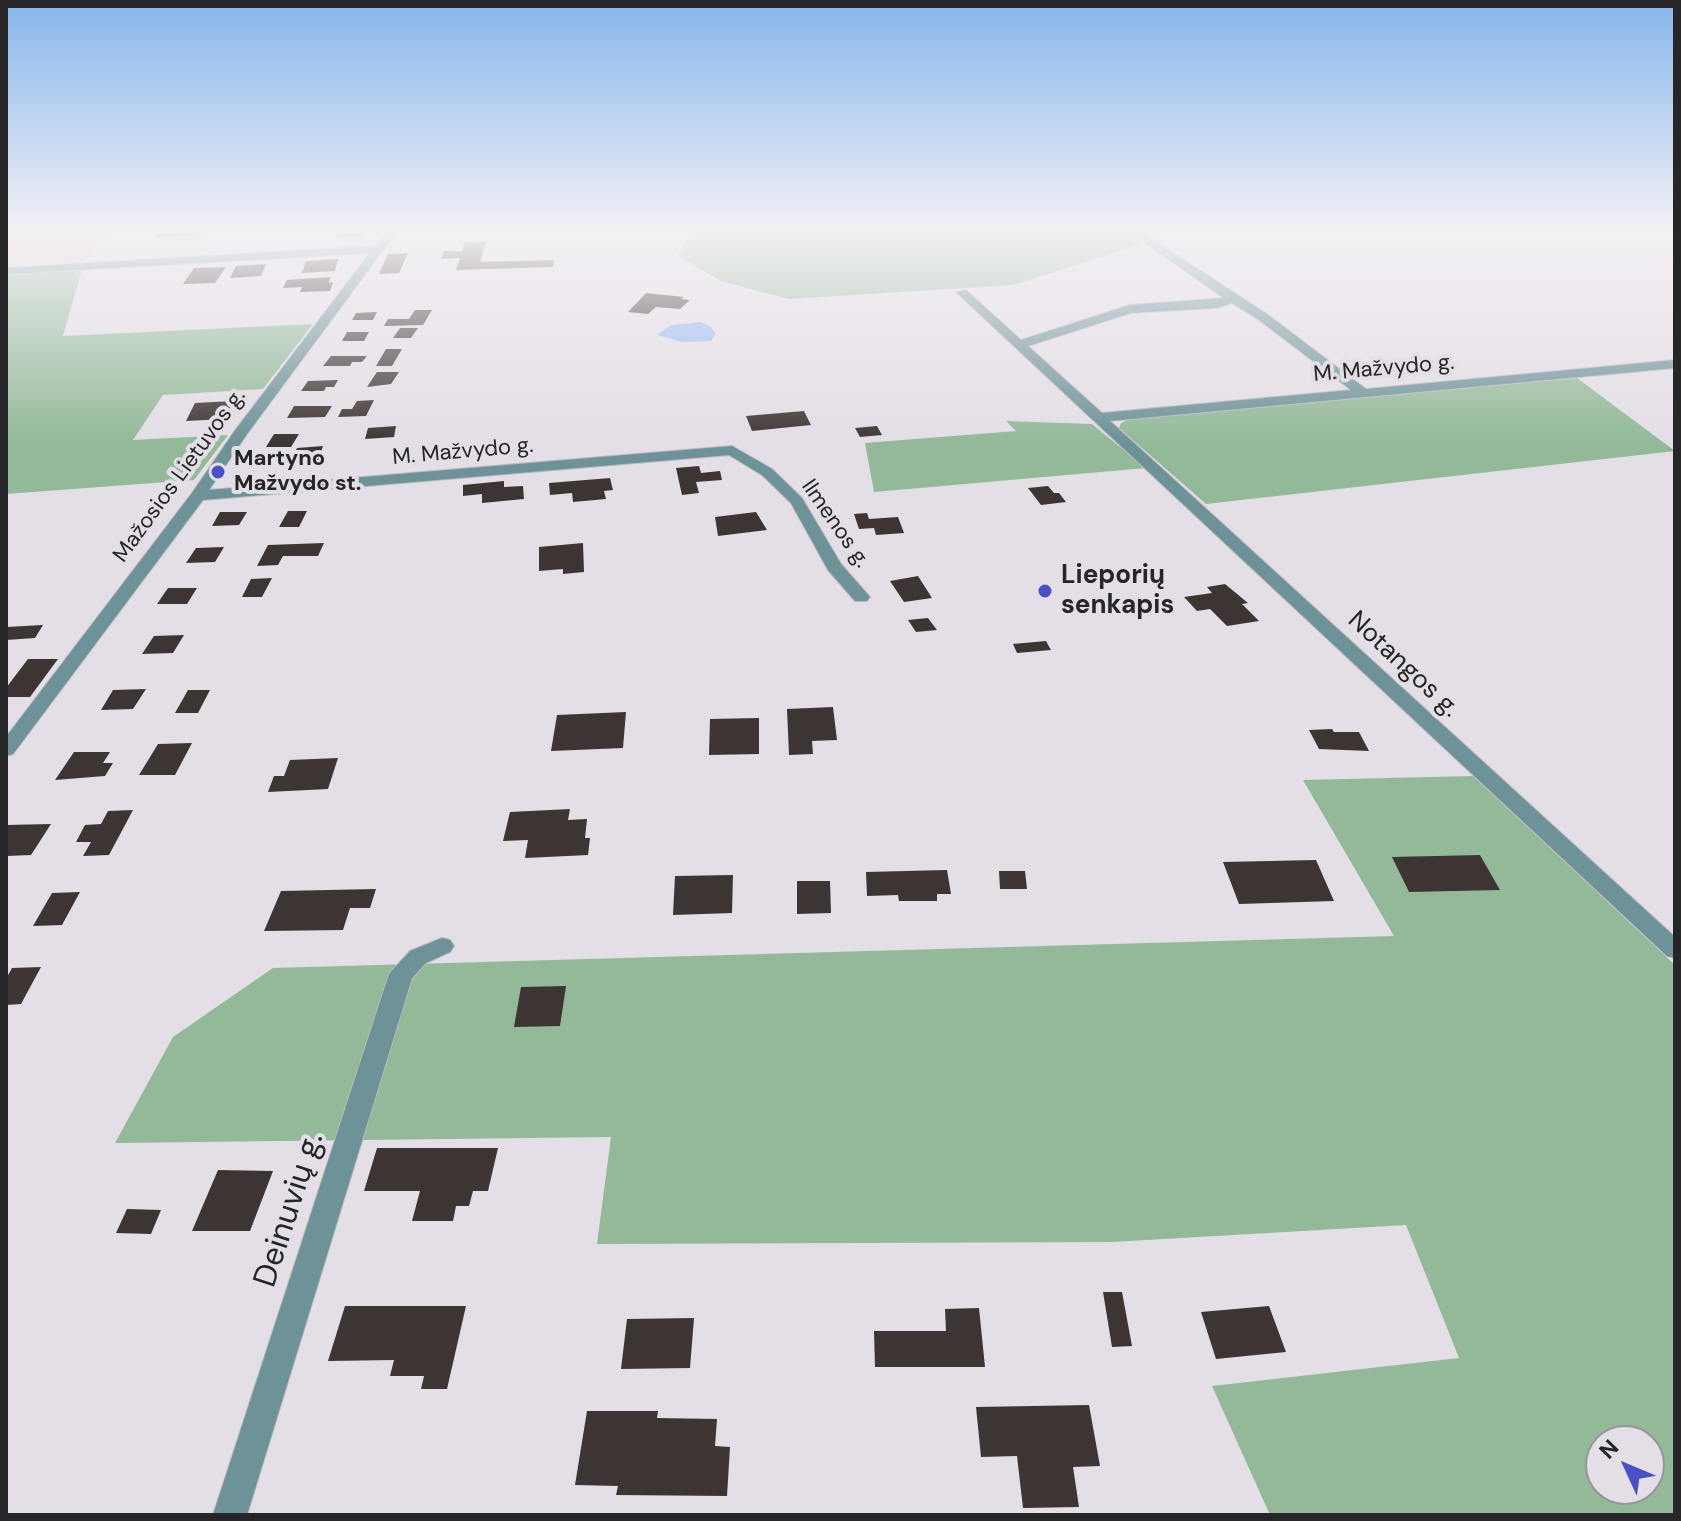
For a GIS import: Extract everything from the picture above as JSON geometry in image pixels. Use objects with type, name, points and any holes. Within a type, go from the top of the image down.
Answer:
[{"type":"street","name":"Mažosios Lietuvos g.","points":[[6,750],[198,496],[241,432],[338,301]]},
{"type":"street","name":"Notangos g.","points":[[972,301],[1675,950]]},
{"type":"street","points":[[1021,344],[1130,309],[1227,301]]},
{"type":"street","points":[[1236,301],[1263,317],[1363,393]]},
{"type":"street","name":"M. Mažvydo g.","points":[[1096,418],[1675,364]]},
{"type":"street","name":"M. Mažvydo g.","points":[[198,496],[732,450]]},
{"type":"street","name":"Ilmenos g.","points":[[732,450],[767,472],[797,501],[834,566],[861,597]]},
{"type":"street","name":"Deinuvių g.","points":[[230,1515],[401,974],[418,957],[442,946]]},
{"type":"green space","points":[[6,301],[73,301],[63,336],[313,324],[263,389],[163,395],[133,440],[228,435],[194,480],[6,494]]},
{"type":"green space","points":[[1577,378],[1675,451],[1206,504],[1119,428],[1121,423],[1131,418]]},
{"type":"green space","points":[[1006,421],[1092,424],[1146,468],[874,492],[865,443],[1016,431]]},
{"type":"green space","points":[[1473,776],[1675,965],[1675,1515],[1270,1515],[1212,1386],[1459,1358],[1406,1225],[1112,1242],[597,1244],[611,1137],[115,1143],[173,1037],[273,968],[1394,936],[1303,780]]},
{"type":"water","points":[[701,322],[716,334],[711,341],[682,342],[657,335],[671,325]]},
{"type":"building","points":[[638,301],[689,301],[680,309],[656,307],[648,314],[628,312]]},
{"type":"building","points":[[415,310],[432,310],[423,325],[384,326],[388,319],[409,319]]},
{"type":"building","points":[[377,312],[373,320],[352,320],[356,313]]},
{"type":"building","points":[[400,328],[418,328],[411,338],[393,338]]},
{"type":"building","points":[[347,332],[369,332],[364,341],[342,341]]},
{"type":"building","points":[[386,349],[402,349],[392,366],[376,366]]},
{"type":"building","points":[[331,356],[367,356],[362,362],[352,362],[350,366],[323,366]]},
{"type":"building","points":[[377,372],[399,372],[391,384],[367,387]]},
{"type":"building","points":[[338,380],[334,387],[326,387],[324,391],[301,391],[308,381]]},
{"type":"building","points":[[374,400],[366,416],[338,417],[342,409],[352,409],[357,401]]},
{"type":"building","points":[[233,401],[225,419],[186,421],[195,403]]},
{"type":"building","points":[[294,406],[332,406],[325,417],[287,418]]},
{"type":"building","points":[[804,411],[811,425],[752,431],[746,416]]},
{"type":"building","points":[[396,426],[394,437],[365,439],[368,428]]},
{"type":"building","points":[[877,426],[882,435],[860,437],[855,428]]},
{"type":"building","points":[[274,434],[299,434],[291,447],[266,447]]},
{"type":"building","points":[[323,446],[318,461],[291,463],[297,448]]},
{"type":"building","points":[[699,466],[701,473],[720,471],[722,480],[696,482],[699,493],[682,495],[676,468]]},
{"type":"building","points":[[610,478],[613,490],[604,491],[606,499],[573,502],[572,493],[550,495],[549,483]]},
{"type":"building","points":[[504,481],[504,487],[523,486],[524,499],[482,503],[482,494],[463,496],[463,485]]},
{"type":"building","points":[[1048,486],[1066,502],[1041,505],[1028,488]]},
{"type":"building","points":[[288,511],[307,511],[299,527],[279,527]]},
{"type":"building","points":[[220,512],[247,512],[239,525],[212,526]]},
{"type":"building","points":[[756,512],[767,530],[718,536],[715,517]]},
{"type":"building","points":[[867,513],[869,519],[898,517],[904,533],[876,535],[874,528],[859,529],[854,514]]},
{"type":"building","points":[[324,543],[318,556],[283,556],[278,565],[257,566],[268,545]]},
{"type":"building","points":[[583,543],[584,572],[563,574],[563,569],[539,571],[539,547]]},
{"type":"building","points":[[224,547],[215,562],[186,563],[196,548]]},
{"type":"building","points":[[918,576],[932,598],[904,602],[890,581]]},
{"type":"building","points":[[272,578],[262,597],[242,597],[251,579]]},
{"type":"building","points":[[1225,584],[1248,603],[1242,604],[1259,621],[1227,626],[1210,609],[1197,611],[1184,597],[1212,593],[1207,587]]},
{"type":"building","points":[[168,588],[197,588],[187,604],[157,604]]},
{"type":"building","points":[[928,618],[937,630],[916,632],[908,620]]},
{"type":"building","points":[[43,625],[35,638],[6,640],[6,627]]},
{"type":"building","points":[[184,635],[173,653],[142,654],[154,636]]},
{"type":"building","points":[[1046,641],[1051,650],[1017,653],[1013,644]]},
{"type":"building","points":[[28,659],[58,659],[30,697],[6,697],[6,688]]},
{"type":"building","points":[[146,689],[133,709],[101,710],[113,690]]},
{"type":"building","points":[[188,690],[210,690],[198,713],[175,713]]},
{"type":"building","points":[[833,707],[837,740],[812,741],[813,754],[789,755],[787,709]]},
{"type":"building","points":[[626,712],[623,748],[551,751],[557,715]]},
{"type":"building","points":[[759,718],[759,754],[709,755],[710,719]]},
{"type":"building","points":[[1332,729],[1334,732],[1359,732],[1369,751],[1319,749],[1309,730]]},
{"type":"building","points":[[192,743],[175,775],[139,775],[158,744]]},
{"type":"building","points":[[74,752],[110,752],[103,763],[113,763],[105,776],[55,780]]},
{"type":"building","points":[[338,758],[328,789],[268,792],[274,776],[284,776],[290,760]]},
{"type":"building","points":[[570,809],[568,820],[587,819],[585,838],[590,838],[588,855],[525,858],[528,840],[503,841],[510,812]]},
{"type":"building","points":[[133,810],[109,855],[83,856],[91,842],[76,842],[85,825],[101,824],[108,811]]},
{"type":"building","points":[[51,824],[31,855],[6,856],[6,825]]},
{"type":"building","points":[[1480,855],[1500,890],[1409,892],[1392,857]]},
{"type":"building","points":[[1316,860],[1334,901],[1239,904],[1223,862]]},
{"type":"building","points":[[947,870],[951,894],[937,894],[937,901],[899,901],[898,895],[867,896],[866,872]]},
{"type":"building","points":[[999,871],[1025,871],[1027,889],[1000,889]]},
{"type":"building","points":[[733,875],[732,913],[673,915],[675,876]]},
{"type":"building","points":[[797,881],[830,881],[831,913],[797,914]]},
{"type":"building","points":[[376,889],[370,908],[350,908],[343,930],[264,931],[281,891]]},
{"type":"building","points":[[80,892],[62,925],[33,926],[52,893]]},
{"type":"building","points":[[41,967],[21,1004],[6,1005],[6,979],[12,968]]},
{"type":"building","points":[[566,986],[560,1026],[514,1027],[521,987]]},
{"type":"building","points":[[377,1148],[498,1148],[488,1191],[473,1191],[469,1206],[456,1206],[453,1221],[412,1221],[420,1191],[364,1191]]},
{"type":"building","points":[[218,1170],[273,1171],[250,1231],[192,1231]]},
{"type":"building","points":[[127,1209],[161,1210],[151,1234],[116,1233]]},
{"type":"building","points":[[1103,1292],[1122,1292],[1132,1346],[1112,1347]]},
{"type":"building","points":[[345,1306],[466,1306],[447,1389],[421,1389],[424,1376],[390,1376],[394,1360],[328,1361]]},
{"type":"building","points":[[1269,1306],[1286,1352],[1216,1359],[1201,1312]]},
{"type":"building","points":[[979,1308],[985,1367],[875,1367],[874,1331],[946,1331],[945,1309]]},
{"type":"building","points":[[694,1318],[690,1368],[621,1369],[627,1319]]},
{"type":"building","points":[[1089,1405],[1100,1466],[1073,1467],[1079,1507],[1023,1508],[1017,1456],[981,1457],[976,1407]]},
{"type":"building","points":[[587,1411],[658,1411],[657,1418],[717,1419],[715,1446],[730,1447],[727,1496],[616,1495],[618,1486],[575,1485]]},
{"type":"place","name":"Martyno Mažvydo st.","points":[[218,472]]},
{"type":"place","name":"Lieporių senkapis","points":[[1045,591]]}]
